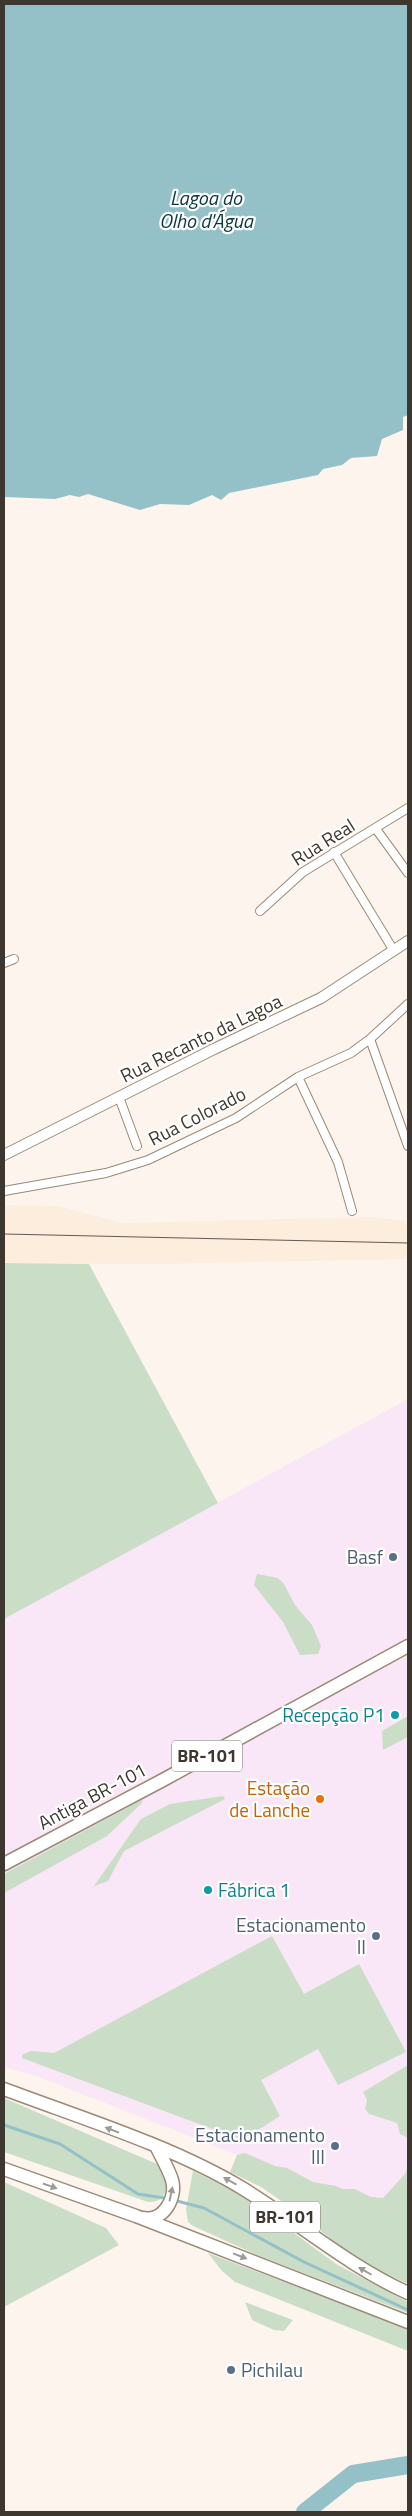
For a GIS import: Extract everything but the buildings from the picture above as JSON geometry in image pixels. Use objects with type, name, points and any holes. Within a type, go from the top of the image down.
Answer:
[{"type":"main road","name":"Antiga BR-101","points":[[4,1864],[163,1780],[408,1646]]},
{"type":"main road","name":"BR-101","points":[[4,2089],[190,2161],[242,2188],[359,2268],[408,2293]]},
{"type":"main road","points":[[136,2216],[147,2219],[163,2212],[173,2192],[172,2178],[157,2148]]},
{"type":"main road","name":"BR-101","points":[[4,2169],[136,2216],[408,2322]]},
{"type":"street","name":"Rua Real","points":[[260,911],[303,872],[408,808]]},
{"type":"street","points":[[376,829],[408,873]]},
{"type":"street","points":[[334,852],[394,952]]},
{"type":"street","name":"Rua Recanto da Lagoa","points":[[4,1155],[321,998],[394,952],[408,941]]},
{"type":"street","points":[[4,963],[14,960]]},
{"type":"street","name":"Rua Colorado","points":[[4,1191],[76,1179],[137,1164],[236,1118],[298,1077],[335,1061],[370,1039],[408,1004]]},
{"type":"street","points":[[370,1039],[408,1146]]},
{"type":"street","points":[[298,1077],[338,1162],[352,1211]]},
{"type":"street","points":[[120,1097],[137,1146]]},
{"type":"shaded area","points":[[4,1205],[58,1206],[122,1223],[372,1217],[408,1221],[408,1259],[156,1264],[4,1263]]},
{"type":"shaded area","points":[[408,1399],[408,2266],[234,2163],[237,2155],[39,2077],[4,2067],[4,1619]]},
{"type":"green space","points":[[4,1263],[89,1264],[218,1503],[4,1619]]},
{"type":"green space","points":[[257,1574],[278,1578],[284,1584],[295,1605],[312,1625],[321,1646],[318,1654],[300,1655],[283,1622],[254,1585]]},
{"type":"green space","points":[[408,1716],[408,1737],[383,1750],[382,1731]]},
{"type":"green space","points":[[223,1796],[225,1799],[124,1851],[108,1881],[94,1886],[141,1819],[170,1804]]},
{"type":"green space","points":[[142,1800],[142,1803],[107,1836],[4,1893],[4,1874]]},
{"type":"green space","points":[[272,1936],[304,1994],[359,1964],[406,2052],[338,2085],[318,2049],[261,2080],[280,2116],[242,2140],[22,2058],[22,2055],[31,2051],[54,2053]]},
{"type":"green space","points":[[408,2065],[408,2138],[400,2134],[397,2123],[369,2114],[365,2109],[367,2100],[363,2092]]},
{"type":"green space","points":[[4,2098],[157,2164],[166,2182],[165,2194],[156,2201],[148,2202],[4,2152]]},
{"type":"green space","points":[[245,2153],[275,2166],[287,2168],[313,2182],[343,2189],[355,2189],[371,2197],[383,2198],[405,2174],[408,2167],[408,2284],[372,2267],[341,2247],[296,2211],[261,2187],[230,2172],[237,2155]]},
{"type":"green space","points":[[193,2171],[230,2189],[263,2210],[336,2264],[408,2302],[408,2313],[257,2255],[193,2226],[188,2222],[186,2209]]},
{"type":"green space","points":[[4,2182],[106,2228],[119,2245],[4,2307]]},
{"type":"green space","points":[[208,2253],[408,2329],[408,2351],[235,2282],[222,2271]]},
{"type":"green space","points":[[245,2302],[293,2320],[284,2331],[274,2330],[252,2320]]},
{"type":"water","name":"Lagoa do Olho d'Água","points":[[4,4],[408,4],[408,415],[403,417],[403,430],[382,439],[377,456],[351,458],[342,465],[323,469],[318,475],[229,493],[221,500],[212,495],[189,505],[160,504],[140,510],[88,494],[79,497],[70,495],[55,499],[4,497]]},
{"type":"waterway","points":[[4,2125],[60,2144],[138,2194],[164,2198]]},
{"type":"waterway","points":[[177,2201],[204,2208],[304,2262],[408,2310]]},
{"type":"waterway","points":[[305,2512],[353,2474],[408,2465]]},
{"type":"tram line","points":[[4,1234],[408,1243]]},
{"type":"place","name":"Basf","points":[[393,1557]]},
{"type":"place","name":"Recepção P1","points":[[395,1715]]},
{"type":"place","name":"Estação de Lanche","points":[[320,1799]]},
{"type":"place","name":"Fábrica 1","points":[[208,1890]]},
{"type":"place","name":"Estacionamento II","points":[[376,1936]]},
{"type":"place","name":"Estacionamento III","points":[[335,2146]]},
{"type":"place","name":"Pichilau","points":[[231,2370]]}]
